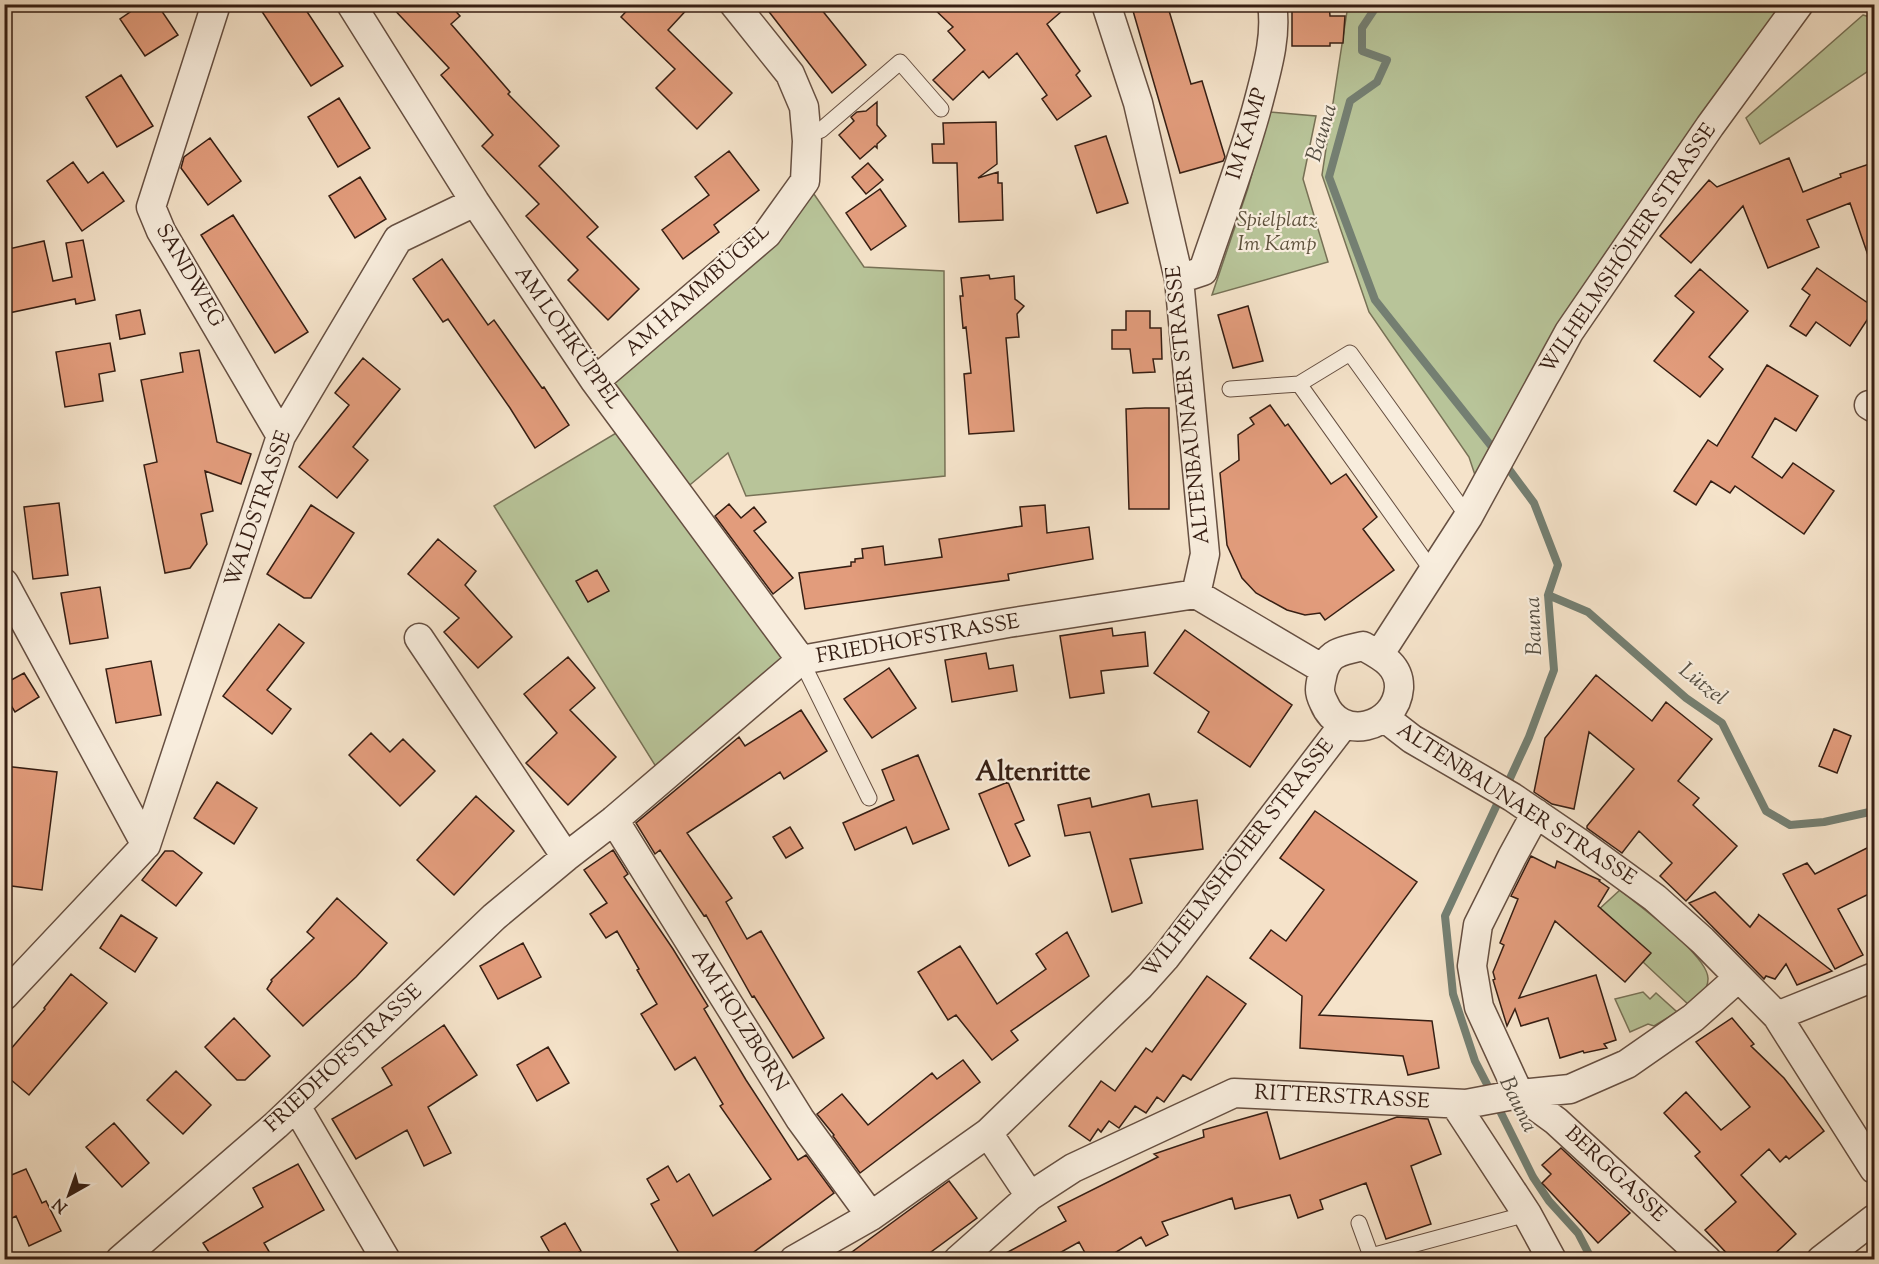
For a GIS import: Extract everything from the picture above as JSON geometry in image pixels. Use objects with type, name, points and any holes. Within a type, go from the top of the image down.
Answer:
[{"type":"street","name":"SANDWEG","points":[[216,4],[151,207],[161,231],[281,436]]},
{"type":"street","name":"AM LOHKÜPPEL","points":[[351,4],[475,202],[596,381],[801,660]]},
{"type":"street","name":"AM HAMMBÜGEL","points":[[596,381],[767,234],[805,181],[807,136],[804,107],[790,74],[734,4]]},
{"type":"street","name":"ALTENBAUNAER STRASSE","points":[[1106,4],[1138,103],[1179,279],[1205,554],[1196,594]]},
{"type":"street","name":"IM KAMP","points":[[1179,279],[1203,271],[1251,131],[1270,59],[1274,14],[1272,4]]},
{"type":"street","name":"WILHELMSHÖHER STRASSE","points":[[1379,655],[1475,505],[1569,332],[1710,126],[1799,4]]},
{"type":"street","name":"WALDSTRASSE","points":[[4,996],[146,845],[281,436],[399,239],[475,202]]},
{"type":"street","points":[[4,583],[146,845]]},
{"type":"street","name":"FRIEDHOFSTRASSE","points":[[120,1260],[296,1106],[494,917],[614,820],[801,660],[1008,623],[1196,594]]},
{"type":"street","points":[[1196,594],[1323,669],[1335,654],[1363,646],[1379,655],[1395,667],[1399,680],[1398,699],[1385,718]]},
{"type":"street","points":[[419,638],[566,857]]},
{"type":"street","name":"WILHELMSHÖHER STRASSE","points":[[1323,669],[1319,692],[1327,711],[1344,724],[1367,727],[1385,718]]},
{"type":"street","name":"ALTENBAUNAER STRASSE","points":[[1385,718],[1412,739],[1536,813],[1655,898],[1702,940],[1778,1016],[1875,1169]]},
{"type":"street","name":"WILHELMSHÖHER STRASSE","points":[[794,1260],[871,1216],[988,1133],[1159,967],[1344,724]]},
{"type":"street","points":[[1513,1096],[1479,1007],[1472,966],[1478,925],[1536,813]]},
{"type":"street","name":"AM HOLZBORN","points":[[614,820],[800,1119],[871,1216]]},
{"type":"street","points":[[1778,1016],[1875,977]]},
{"type":"street","name":"RITTERSTRASSE","points":[[958,1260],[1030,1196],[1073,1168],[1234,1093],[1464,1104],[1570,1089],[1627,1064],[1694,1018],[1738,978]]},
{"type":"street","name":"BERGGASSE","points":[[1513,1096],[1556,1121],[1707,1260]]},
{"type":"street","points":[[1464,1104],[1552,1260]]},
{"type":"street","points":[[296,1106],[386,1260]]},
{"type":"street","points":[[988,1133],[1030,1196]]},
{"type":"street","points":[[1821,1260],[1875,1219]]},
{"type":"lane","points":[[807,136],[821,130],[900,62],[941,109]]},
{"type":"lane","points":[[1230,389],[1299,384],[1350,353],[1475,505]]},
{"type":"lane","points":[[1299,384],[1433,572]]},
{"type":"lane","points":[[801,660],[869,798]]},
{"type":"lane","points":[[1359,1223],[1371,1256],[1527,1214]]},
{"type":"green space","points":[[1348,5],[1799,5],[1710,126],[1481,493],[1469,457],[1369,312],[1322,175]]},
{"type":"green space","points":[[1863,15],[1874,18],[1874,67],[1760,144],[1746,118]]},
{"type":"green space","name":"Spielplatz Im Kamp","points":[[1269,112],[1316,116],[1303,179],[1328,262],[1212,295],[1248,188]]},
{"type":"green space","points":[[805,181],[864,267],[944,271],[945,476],[746,496],[728,453],[679,494],[801,660],[663,778],[494,506],[628,426],[595,381]]},
{"type":"green space","points":[[1620,890],[1686,945],[1705,969],[1708,979],[1706,987],[1690,1006],[1643,962],[1650,953],[1596,912]]},
{"type":"green space","points":[[1643,992],[1650,999],[1656,993],[1677,1012],[1654,1026],[1648,1024],[1630,1032],[1615,999]]},
{"type":"building","points":[[142,4],[157,4],[178,35],[145,56],[120,19]]},
{"type":"building","points":[[257,4],[302,4],[343,66],[311,86]]},
{"type":"building","points":[[389,4],[449,4],[460,16],[451,24],[510,92],[508,94],[559,146],[539,166],[598,227],[587,237],[639,289],[608,320],[568,280],[578,270],[526,216],[539,204],[482,146],[493,135],[441,75],[449,68]]},
{"type":"building","points":[[633,4],[692,4],[668,30],[732,93],[697,129],[656,88],[675,69],[621,17]]},
{"type":"building","points":[[763,4],[817,4],[866,65],[832,93]]},
{"type":"building","points":[[929,4],[1070,4],[1047,24],[1080,71],[1076,75],[1091,96],[1057,120],[1042,99],[1047,95],[1017,53],[989,78],[983,71],[953,100],[933,80],[965,50],[948,31],[953,27]]},
{"type":"building","points":[[1131,4],[1167,4],[1191,84],[1202,81],[1225,157],[1223,161],[1180,173]]},
{"type":"building","points":[[1292,4],[1329,4],[1330,16],[1345,16],[1343,43],[1330,43],[1330,46],[1292,46]]},
{"type":"building","points":[[121,75],[153,126],[117,147],[86,97]]},
{"type":"building","points":[[339,98],[370,148],[338,167],[308,117]]},
{"type":"building","points":[[877,102],[877,125],[886,136],[877,144],[877,148],[875,146],[860,159],[839,135],[854,121],[851,117],[857,112],[866,111]]},
{"type":"building","points":[[996,122],[997,164],[978,178],[998,172],[998,183],[1002,183],[1003,220],[959,222],[957,163],[933,163],[932,144],[944,144],[943,123]]},
{"type":"building","points":[[1106,136],[1128,203],[1097,213],[1075,146]]},
{"type":"building","points":[[210,138],[241,181],[208,205],[181,168],[184,157]]},
{"type":"building","points":[[729,151],[759,190],[714,225],[719,232],[683,259],[662,230],[709,195],[695,177]]},
{"type":"building","points":[[1789,158],[1803,192],[1841,177],[1840,174],[1875,162],[1875,264],[1871,264],[1850,203],[1807,220],[1819,247],[1768,268],[1743,206],[1691,263],[1660,236],[1709,180],[1717,187]]},
{"type":"building","points":[[73,162],[88,183],[103,172],[124,201],[82,231],[47,181]]},
{"type":"building","points":[[868,163],[883,180],[866,194],[852,177]]},
{"type":"building","points":[[360,177],[386,219],[355,238],[329,196]]},
{"type":"building","points":[[880,189],[906,226],[871,250],[846,213]]},
{"type":"building","points":[[233,215],[308,332],[275,353],[201,235]]},
{"type":"building","points":[[83,240],[95,300],[76,304],[75,299],[4,314],[4,250],[44,241],[53,281],[72,277],[66,243]]},
{"type":"building","points":[[442,259],[488,325],[494,320],[569,425],[535,448],[448,319],[443,322],[413,279]]},
{"type":"building","points":[[1817,268],[1875,308],[1850,346],[1816,322],[1806,336],[1790,326],[1810,295],[1802,289]]},
{"type":"building","points":[[1700,269],[1748,311],[1709,357],[1723,369],[1700,397],[1654,361],[1694,312],[1675,296]]},
{"type":"building","points":[[989,275],[990,279],[1014,276],[1015,299],[1024,306],[1017,314],[1019,337],[1006,338],[1014,431],[969,434],[964,374],[971,373],[966,327],[963,328],[961,278]]},
{"type":"building","points":[[1248,306],[1263,361],[1233,368],[1218,315]]},
{"type":"building","points":[[140,310],[145,334],[120,339],[116,315]]},
{"type":"building","points":[[1126,311],[1150,311],[1150,328],[1161,328],[1162,359],[1153,359],[1155,372],[1133,373],[1130,349],[1112,349],[1112,330],[1126,330]]},
{"type":"building","points":[[110,343],[115,371],[99,374],[103,401],[65,407],[56,352]]},
{"type":"building","points":[[199,350],[217,442],[251,454],[241,484],[205,471],[213,511],[201,514],[207,544],[190,568],[165,573],[144,465],[157,462],[141,380],[183,372],[180,353]]},
{"type":"building","points":[[363,358],[400,389],[353,447],[368,460],[337,498],[299,467],[349,405],[335,393]]},
{"type":"building","points":[[1767,365],[1818,396],[1796,431],[1775,418],[1752,457],[1782,478],[1793,463],[1834,491],[1804,534],[1735,486],[1730,493],[1711,481],[1696,505],[1674,491],[1708,440],[1717,446]]},
{"type":"building","points":[[1270,405],[1285,426],[1288,424],[1331,484],[1346,474],[1377,517],[1363,529],[1394,570],[1325,620],[1320,613],[1305,615],[1287,610],[1256,593],[1242,578],[1227,545],[1220,473],[1239,460],[1238,435],[1254,424],[1250,418]]},
{"type":"building","points":[[1169,408],[1169,509],[1129,509],[1126,409]]},
{"type":"building","points":[[59,503],[68,575],[33,579],[24,507]]},
{"type":"building","points":[[729,504],[741,518],[754,507],[766,522],[754,531],[793,578],[773,594],[715,516]]},
{"type":"building","points":[[311,505],[354,533],[311,598],[304,598],[267,574]]},
{"type":"building","points":[[1045,505],[1047,533],[1089,527],[1093,559],[1008,574],[1009,580],[805,609],[799,573],[851,566],[851,562],[855,562],[855,559],[863,558],[862,549],[883,546],[885,565],[942,557],[939,539],[1022,526],[1020,507]]},
{"type":"building","points":[[438,539],[476,571],[465,585],[512,637],[478,668],[444,632],[459,618],[408,574]]},
{"type":"building","points":[[597,570],[609,591],[588,602],[576,581]]},
{"type":"building","points":[[100,587],[108,638],[70,644],[61,593]]},
{"type":"building","points":[[279,624],[304,643],[267,690],[291,709],[272,734],[223,696]]},
{"type":"building","points":[[1112,628],[1113,636],[1145,632],[1148,666],[1101,671],[1104,693],[1070,698],[1060,636]]},
{"type":"building","points":[[1185,630],[1292,705],[1250,767],[1198,732],[1209,712],[1154,673]]},
{"type":"building","points":[[986,653],[989,669],[1013,665],[1017,691],[952,702],[945,660]]},
{"type":"building","points":[[568,657],[595,688],[570,710],[616,757],[568,805],[526,763],[557,733],[524,694]]},
{"type":"building","points":[[151,661],[161,715],[116,723],[106,669]]},
{"type":"building","points":[[889,668],[916,708],[872,738],[844,699]]},
{"type":"building","points":[[24,673],[39,697],[15,712],[4,694],[4,684]]},
{"type":"building","points":[[1596,675],[1652,721],[1666,702],[1712,739],[1678,781],[1699,798],[1693,805],[1737,846],[1686,901],[1660,876],[1672,863],[1639,831],[1622,853],[1587,828],[1634,769],[1589,732],[1574,809],[1552,804],[1534,792],[1545,738]]},
{"type":"building","points":[[801,710],[827,751],[784,779],[780,772],[687,833],[732,898],[726,902],[747,939],[761,931],[824,1038],[793,1058],[754,996],[752,997],[706,915],[704,916],[660,850],[655,854],[636,823],[739,737],[745,746]]},
{"type":"building","points":[[1834,729],[1851,736],[1837,773],[1819,766]]},
{"type":"building","points":[[371,733],[390,752],[403,739],[435,771],[400,806],[349,755]]},
{"type":"building","points":[[918,755],[949,829],[913,844],[906,827],[855,850],[843,823],[894,800],[882,770]]},
{"type":"building","points":[[4,766],[57,772],[42,890],[4,885]]},
{"type":"building","points":[[217,782],[257,808],[234,844],[194,818]]},
{"type":"building","points":[[1008,782],[1024,820],[1015,824],[1030,856],[1009,866],[979,794]]},
{"type":"building","points":[[1149,794],[1152,807],[1197,800],[1203,849],[1130,859],[1142,903],[1112,912],[1090,832],[1065,836],[1058,805],[1090,798],[1092,807]]},
{"type":"building","points":[[476,796],[514,831],[454,895],[417,860]]},
{"type":"building","points":[[1315,811],[1417,882],[1319,1015],[1432,1021],[1439,1068],[1408,1075],[1403,1056],[1300,1048],[1302,996],[1250,958],[1271,930],[1286,941],[1324,890],[1280,858]]},
{"type":"building","points":[[790,827],[803,848],[786,858],[773,837]]},
{"type":"building","points":[[1875,844],[1875,891],[1838,909],[1863,955],[1835,969],[1783,874],[1807,863],[1815,874]]},
{"type":"building","points":[[613,850],[628,874],[624,877],[708,1006],[704,1009],[746,1080],[798,1160],[806,1155],[834,1193],[743,1260],[683,1260],[651,1204],[659,1200],[647,1179],[668,1166],[677,1182],[689,1174],[713,1216],[771,1179],[720,1106],[723,1104],[695,1057],[675,1070],[641,1014],[657,1004],[637,970],[639,969],[617,931],[606,938],[590,914],[607,903],[584,870]]},
{"type":"building","points":[[165,851],[173,851],[202,873],[176,906],[142,880]]},
{"type":"building","points":[[1531,856],[1555,868],[1557,861],[1600,880],[1609,888],[1598,906],[1651,953],[1625,982],[1555,921],[1519,998],[1596,975],[1616,1040],[1604,1044],[1607,1048],[1584,1053],[1583,1051],[1560,1058],[1548,1018],[1521,1026],[1515,1009],[1507,1026],[1493,980],[1495,979],[1493,972],[1504,945],[1500,943],[1518,899],[1511,896]]},
{"type":"building","points":[[1715,892],[1750,927],[1758,914],[1832,971],[1797,985],[1786,964],[1775,979],[1766,976],[1764,979],[1689,903]]},
{"type":"building","points":[[337,898],[387,943],[356,977],[303,1026],[267,989],[271,980],[314,938],[307,932]]},
{"type":"building","points":[[121,915],[157,938],[135,972],[100,948]]},
{"type":"building","points":[[1067,932],[1089,976],[1011,1031],[1018,1040],[992,1060],[956,1015],[948,1020],[918,972],[960,946],[997,1004],[1046,969],[1036,954]]},
{"type":"building","points":[[523,943],[541,977],[498,999],[480,966]]},
{"type":"building","points":[[71,974],[107,1003],[29,1095],[4,1074],[4,1057]]},
{"type":"building","points":[[1207,976],[1246,1004],[1191,1080],[1183,1075],[1164,1102],[1157,1097],[1146,1113],[1135,1106],[1119,1128],[1109,1121],[1101,1132],[1098,1129],[1090,1141],[1069,1126],[1101,1081],[1115,1091],[1146,1048],[1152,1052]]},
{"type":"building","points":[[234,1018],[270,1056],[245,1080],[237,1080],[205,1047]]},
{"type":"building","points":[[1732,1018],[1754,1044],[1751,1046],[1784,1078],[1824,1131],[1789,1159],[1786,1156],[1780,1162],[1769,1149],[1741,1175],[1796,1234],[1768,1260],[1733,1260],[1705,1230],[1736,1202],[1695,1156],[1700,1152],[1664,1113],[1686,1092],[1721,1130],[1750,1107],[1696,1042]]},
{"type":"building","points":[[444,1025],[477,1075],[428,1107],[451,1153],[424,1166],[407,1130],[356,1159],[332,1119],[392,1085],[382,1068]]},
{"type":"building","points":[[548,1047],[569,1083],[537,1101],[517,1065]]},
{"type":"building","points":[[963,1060],[980,1082],[860,1173],[817,1114],[842,1094],[868,1125],[932,1073],[937,1079]]},
{"type":"building","points":[[176,1071],[211,1105],[183,1134],[147,1100]]},
{"type":"building","points":[[1267,1112],[1280,1159],[1397,1117],[1428,1119],[1441,1154],[1411,1166],[1431,1224],[1386,1239],[1366,1183],[1320,1200],[1323,1209],[1298,1218],[1290,1195],[1235,1209],[1232,1198],[1162,1222],[1168,1235],[1146,1246],[1141,1237],[1103,1260],[1089,1260],[1079,1242],[1047,1260],[993,1260],[1066,1221],[1058,1207],[1158,1157],[1154,1154],[1204,1137],[1203,1130]]},
{"type":"building","points":[[114,1123],[149,1163],[122,1187],[86,1147]]},
{"type":"building","points":[[1561,1148],[1630,1213],[1598,1243],[1542,1183],[1551,1174],[1542,1165]]},
{"type":"building","points":[[298,1164],[324,1210],[264,1243],[274,1260],[214,1260],[203,1243],[263,1207],[253,1188]]},
{"type":"building","points":[[26,1169],[42,1203],[46,1201],[61,1231],[29,1246],[16,1216],[4,1222],[4,1178]]},
{"type":"building","points":[[949,1181],[977,1218],[920,1260],[841,1260]]},
{"type":"building","points":[[565,1223],[581,1251],[566,1260],[554,1260],[541,1237]]},
{"type":"waterway","name":"Bauna","points":[[1378,4],[1362,28],[1362,51],[1387,60],[1377,82],[1350,101],[1329,177],[1375,300],[1496,452]]},
{"type":"waterway","name":"Bauna","points":[[1505,464],[1534,503],[1558,565],[1548,595],[1554,670],[1529,737],[1506,787]]},
{"type":"waterway","name":"Lützel","points":[[1548,595],[1588,612],[1686,698],[1722,723],[1766,811],[1790,825],[1824,822],[1874,811]]},
{"type":"waterway","name":"Bauna","points":[[1491,1092],[1475,1061],[1453,994],[1445,916],[1500,798]]},
{"type":"waterway","name":"Bauna","points":[[1496,1103],[1533,1177],[1549,1201],[1578,1233],[1592,1260]]},
{"type":"district","name":"Altenritte","points":[[1033,773]]}]
